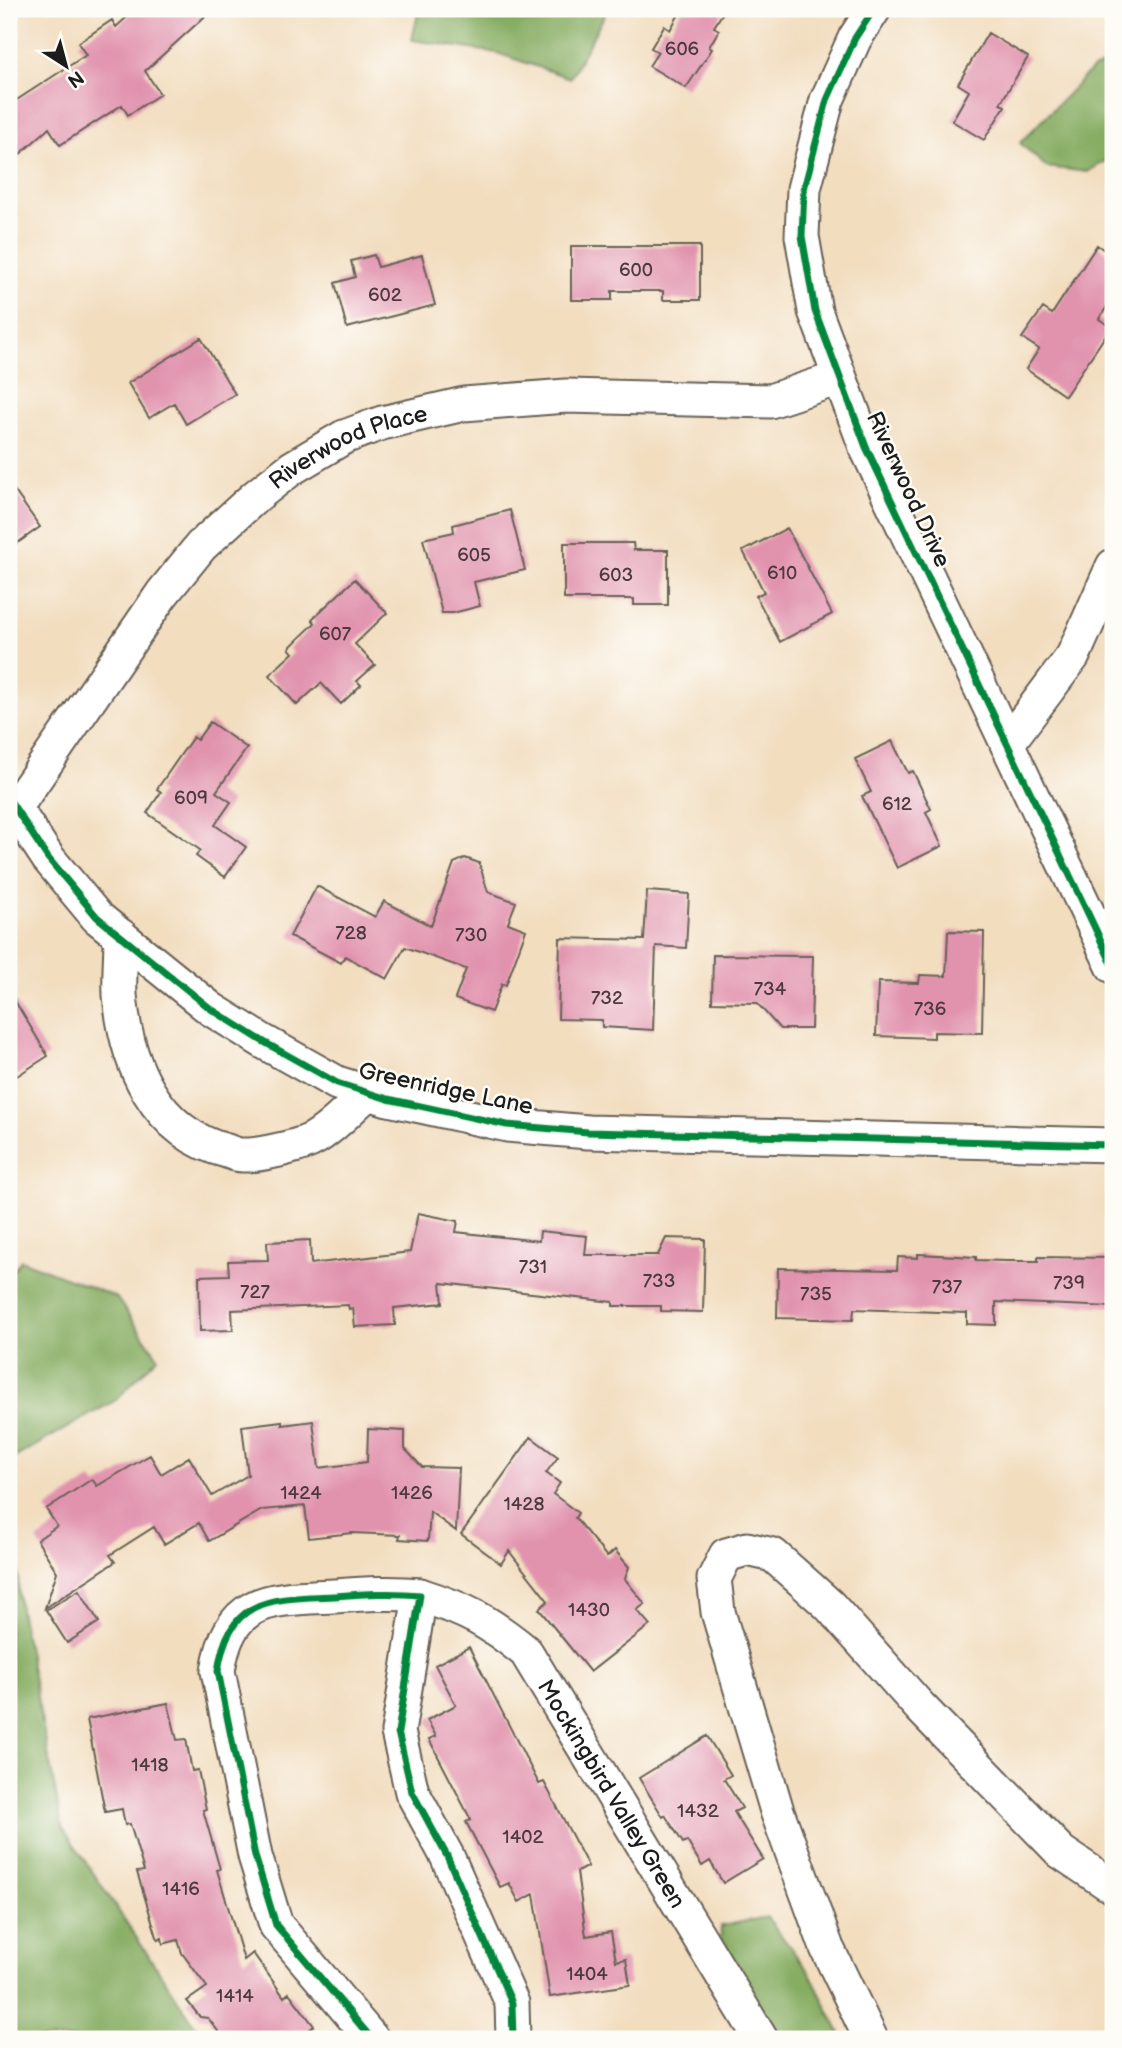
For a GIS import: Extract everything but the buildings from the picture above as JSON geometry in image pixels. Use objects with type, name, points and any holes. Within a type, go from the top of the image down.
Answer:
[{"type":"street","name":"Riverwood Drive","points":[[874,9],[855,38],[827,100],[803,201],[802,236],[816,311],[866,446],[1113,967]]},
{"type":"street","name":"Riverwood Place","points":[[12,804],[162,594],[201,546],[256,496],[292,468],[333,443],[382,423],[464,404],[566,396],[770,401],[839,378]]},
{"type":"street","points":[[1007,744],[1073,656],[1113,566]]},
{"type":"street","name":"Greenridge Lane","points":[[12,804],[48,858],[97,917],[211,1009],[337,1083],[368,1093],[507,1125],[588,1132],[1113,1145]]},
{"type":"street","points":[[121,936],[120,994],[128,1043],[142,1080],[153,1098],[181,1131],[208,1146],[241,1155],[267,1152],[314,1139],[368,1093]]},
{"type":"street","points":[[871,2039],[827,1948],[765,1771],[718,1612],[714,1579],[726,1555],[747,1549],[773,1555],[829,1605],[920,1707],[1061,1852],[1113,1887]]},
{"type":"street","name":"Mockingbird Valley Green","points":[[372,2039],[276,1925],[255,1856],[218,1671],[221,1647],[234,1623],[252,1608],[274,1599],[397,1593],[420,1595],[460,1607],[496,1627],[526,1653],[761,2039]]},
{"type":"street","points":[[420,1595],[398,1732],[412,1793],[447,1856],[512,2003],[513,2039]]},
{"type":"green space","points":[[419,9],[608,9],[570,78],[497,53],[412,40]]},
{"type":"green space","points":[[1113,61],[1113,156],[1087,172],[1046,167],[1020,143],[1092,69]]},
{"type":"green space","points":[[21,1260],[116,1297],[158,1357],[116,1400],[14,1458],[19,1604],[62,1826],[204,2039],[9,2039],[9,1276]]},
{"type":"green space","points":[[767,1917],[809,1972],[843,2039],[763,2039],[720,1956],[721,1926]]},
{"type":"cycle path","points":[[874,9],[855,38],[827,100],[804,189],[802,236],[815,311],[866,447],[1113,966]]},
{"type":"cycle path","points":[[9,799],[48,858],[97,917],[211,1009],[337,1083],[388,1099],[507,1125],[588,1132],[1113,1145]]},
{"type":"cycle path","points":[[372,2039],[276,1925],[255,1856],[218,1671],[232,1628],[243,1615],[256,1606],[273,1601],[366,1594],[420,1595],[398,1732],[412,1792],[447,1856],[512,2003],[513,2039]]}]
